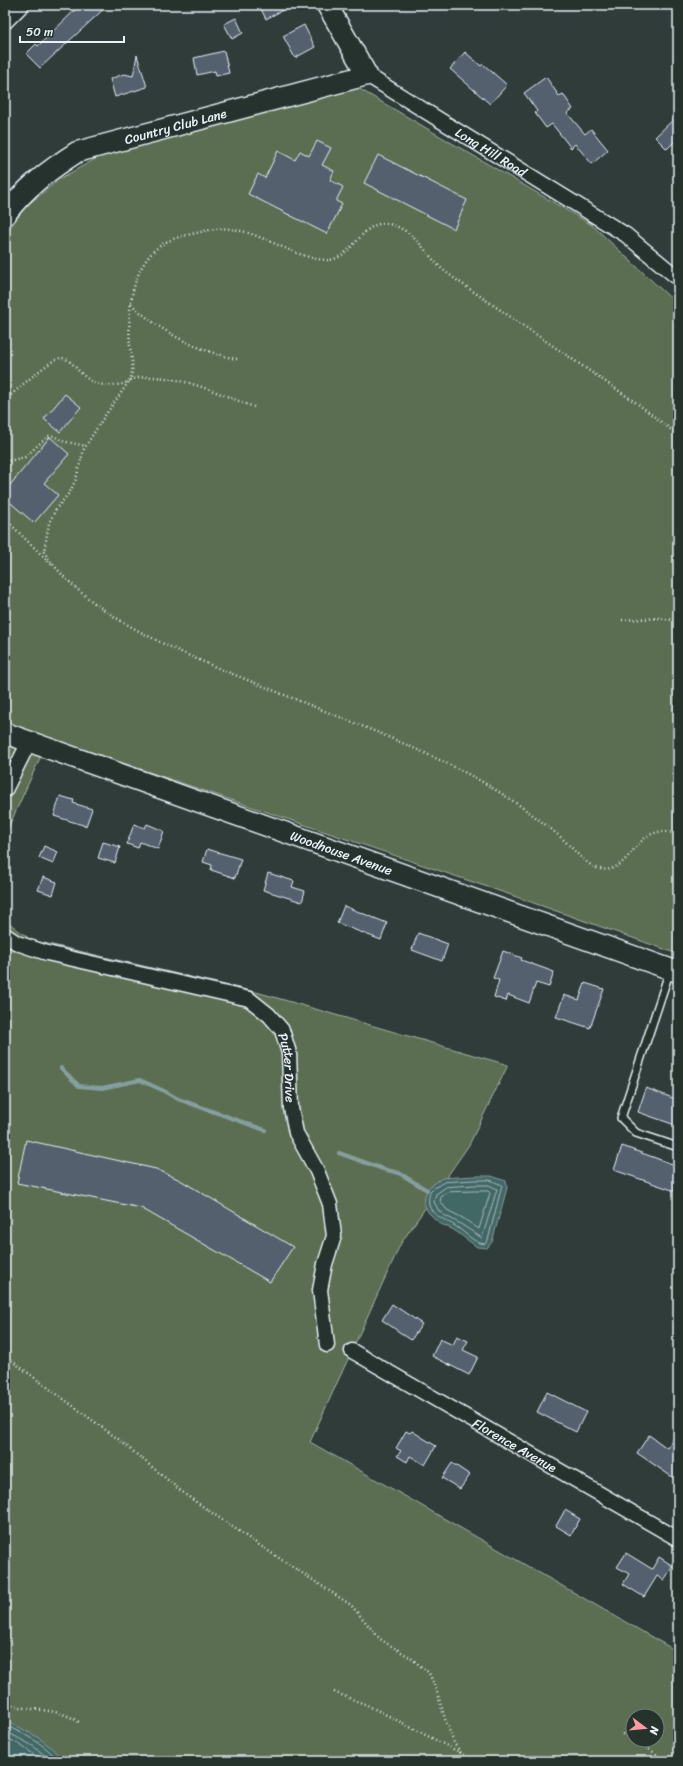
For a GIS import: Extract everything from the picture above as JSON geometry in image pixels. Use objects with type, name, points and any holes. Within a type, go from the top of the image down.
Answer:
[{"type":"main road","name":"Long Hill Road","points":[[327,5],[367,75]]},
{"type":"main road","name":"Country Club Lane","points":[[5,215],[17,199],[48,170],[77,152],[367,75]]},
{"type":"main road","name":"Woodhouse Avenue","points":[[5,733],[674,971]]},
{"type":"street","points":[[5,22],[22,5]]},
{"type":"street","name":"Long Hill Road","points":[[367,75],[626,235],[678,278]]},
{"type":"street","points":[[5,790],[29,742]]},
{"type":"street","name":"Putter Drive","points":[[5,935],[17,943],[47,953],[249,999],[269,1015],[282,1030],[289,1053],[291,1108],[296,1133],[317,1171],[330,1204],[334,1236],[325,1264],[320,1290],[328,1345]]},
{"type":"street","name":"Florence Avenue","points":[[352,1351],[678,1539]]},
{"type":"lane","points":[[674,971],[620,1118],[636,1133],[678,1147]]},
{"type":"path","points":[[60,572],[44,552],[45,538],[49,523],[56,509],[70,492],[76,479],[80,461],[86,446],[130,380],[133,366],[129,322],[130,304],[137,278],[150,256],[163,243],[177,237],[218,229],[232,229],[318,259],[333,260],[340,257],[373,227],[379,224],[388,224],[413,236],[437,265],[455,279],[632,399],[678,435]]},
{"type":"path","points":[[130,304],[144,316],[173,336],[204,350],[237,359]]},
{"type":"path","points":[[5,400],[49,363],[60,358],[71,362],[82,375],[103,386],[117,385],[130,380],[146,377],[174,380],[214,392],[254,407]]},
{"type":"path","points":[[5,462],[25,457],[48,436],[54,436],[62,440],[86,446]]},
{"type":"path","points":[[5,519],[39,554],[91,601],[156,639],[206,662],[414,748],[468,774],[511,799],[559,835],[593,866],[601,870],[610,869],[619,865],[650,834],[665,831],[678,835]]},
{"type":"path","points":[[622,620],[659,618],[678,621]]},
{"type":"path","points":[[5,1356],[118,1439],[186,1495],[351,1605],[380,1639],[411,1658],[429,1673],[436,1689],[449,1732],[461,1753]]},
{"type":"path","points":[[334,1692],[367,1705],[461,1753],[472,1761]]},
{"type":"path","points":[[5,1702],[30,1710],[59,1712],[79,1722]]},
{"type":"path","points":[[647,1748],[656,1754],[660,1761]]},
{"type":"green space","points":[[356,87],[592,225],[678,305],[678,954],[511,895],[49,738],[5,835],[5,235],[25,207],[61,178],[108,152]]},
{"type":"green space","points":[[5,920],[31,940],[260,993],[508,1065],[469,1145],[401,1243],[310,1442],[678,1652],[678,1755],[676,1761],[5,1761]]},
{"type":"water","points":[[491,1176],[506,1181],[507,1188],[492,1242],[487,1248],[477,1247],[454,1230],[439,1223],[428,1212],[424,1204],[428,1188],[442,1178]]},
{"type":"water","points":[[5,1721],[37,1737],[51,1748],[62,1761],[5,1761]]},
{"type":"building","points":[[80,5],[108,5],[40,68],[26,54],[36,44],[38,46]]},
{"type":"building","points":[[259,5],[292,5],[266,19]]},
{"type":"building","points":[[236,18],[243,33],[232,39],[224,24]]},
{"type":"building","points":[[304,25],[315,47],[295,58],[283,36]]},
{"type":"building","points":[[224,51],[229,73],[216,76],[215,71],[197,75],[194,58]]},
{"type":"building","points":[[465,52],[481,66],[483,64],[507,85],[490,104],[450,69]]},
{"type":"building","points":[[137,55],[147,87],[115,97],[110,79],[124,74],[133,76]]},
{"type":"building","points":[[546,77],[559,96],[563,94],[573,109],[567,113],[585,134],[591,129],[608,150],[592,164],[575,144],[571,148],[552,124],[546,128],[535,113],[537,111],[524,93]]},
{"type":"building","points":[[678,115],[678,138],[667,149],[655,137]]},
{"type":"building","points":[[317,141],[331,148],[322,165],[334,171],[330,180],[343,187],[336,201],[342,204],[327,234],[248,194],[258,174],[265,178],[278,151],[295,160],[300,151],[309,156]]},
{"type":"building","points":[[378,155],[467,200],[454,229],[364,183]]},
{"type":"building","points":[[65,394],[81,407],[60,432],[44,419]]},
{"type":"building","points":[[50,437],[69,454],[44,483],[58,495],[34,523],[5,498],[5,491]]},
{"type":"building","points":[[60,796],[74,800],[73,803],[92,809],[86,826],[54,816]]},
{"type":"building","points":[[134,824],[145,828],[147,824],[164,831],[158,849],[140,842],[138,848],[127,844]]},
{"type":"building","points":[[103,842],[120,847],[115,863],[98,858]]},
{"type":"building","points":[[44,846],[58,852],[53,864],[39,858]]},
{"type":"building","points":[[207,849],[241,859],[235,878],[211,870],[212,865],[203,862]]},
{"type":"building","points":[[268,873],[294,881],[292,887],[305,891],[302,902],[263,890]]},
{"type":"building","points":[[43,877],[57,882],[53,895],[38,890]]},
{"type":"building","points":[[344,906],[387,923],[381,940],[337,923]]},
{"type":"building","points":[[418,933],[448,944],[442,961],[412,950]]},
{"type":"building","points":[[503,951],[522,958],[521,960],[554,972],[549,987],[536,983],[529,1003],[508,995],[506,1001],[494,997],[499,980],[493,978]]},
{"type":"building","points":[[585,983],[604,989],[590,1028],[556,1017],[564,995],[579,1000]]},
{"type":"building","points":[[646,1088],[678,1100],[678,1126],[638,1112]]},
{"type":"building","points":[[26,1140],[156,1169],[180,1180],[293,1247],[270,1282],[141,1208],[17,1183]]},
{"type":"building","points":[[622,1146],[678,1166],[678,1192],[614,1170]]},
{"type":"building","points":[[392,1304],[422,1324],[411,1340],[382,1320]]},
{"type":"building","points":[[457,1336],[468,1341],[463,1350],[478,1357],[469,1375],[432,1356],[440,1339],[453,1345]]},
{"type":"building","points":[[547,1392],[586,1412],[576,1432],[537,1412]]},
{"type":"building","points":[[406,1431],[410,1433],[412,1431],[436,1446],[425,1465],[410,1456],[407,1462],[397,1456],[401,1451],[396,1448]]},
{"type":"building","points":[[678,1432],[678,1481],[637,1453],[649,1435],[667,1448]]},
{"type":"building","points":[[452,1463],[470,1475],[460,1489],[442,1478]]},
{"type":"building","points":[[565,1510],[580,1519],[571,1535],[556,1526]]},
{"type":"building","points":[[626,1553],[652,1569],[659,1557],[673,1566],[664,1580],[657,1576],[644,1597],[623,1584],[629,1574],[617,1567]]},
{"type":"waterway","points":[[61,1068],[79,1086],[102,1088],[140,1080],[178,1099],[265,1130]]},
{"type":"waterway","points":[[339,1153],[383,1169],[399,1173],[427,1190]]}]
